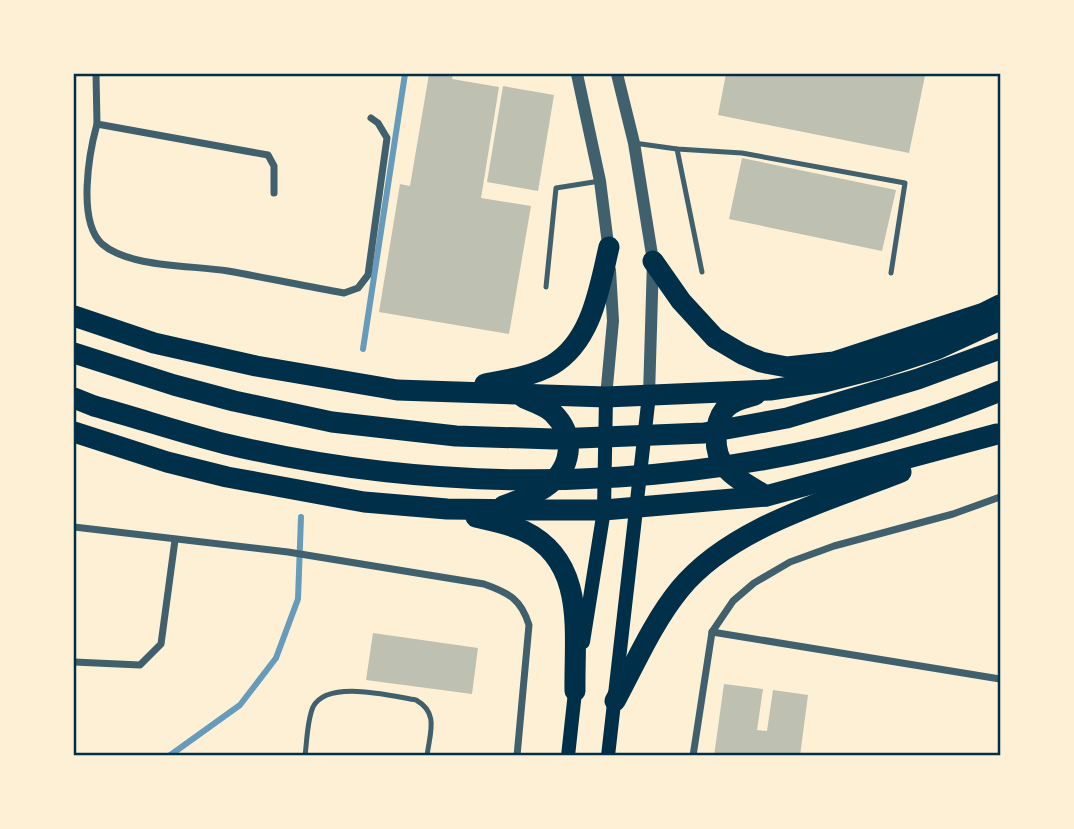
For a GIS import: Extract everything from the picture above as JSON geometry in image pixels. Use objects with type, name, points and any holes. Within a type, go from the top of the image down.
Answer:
[{"type":"highway","points":[[445,392],[515,378],[552,365],[575,345],[594,308],[609,247]]},
{"type":"highway","points":[[653,261],[681,301],[715,338],[761,362],[788,367],[835,362],[984,313],[1000,305]]},
{"type":"highway","points":[[74,316],[154,343],[256,366],[397,390],[606,397],[770,390],[824,382],[937,349],[1000,320]]},
{"type":"highway","points":[[74,353],[174,385],[332,422],[456,436],[554,439],[704,433],[787,418],[918,379],[1000,349]]},
{"type":"highway","points":[[766,496],[723,466],[716,446],[718,426],[725,409],[739,399],[770,390]]},
{"type":"highway","points":[[74,398],[226,444],[382,470],[524,479],[621,478],[744,463],[895,430],[1000,391]]},
{"type":"highway","points":[[496,509],[545,488],[568,459],[570,441],[564,426],[551,410],[512,393]]},
{"type":"highway","points":[[74,432],[167,462],[227,477],[364,502],[447,509],[604,509],[766,496],[999,433]]},
{"type":"highway","points":[[615,701],[664,612],[681,589],[706,563],[734,541],[999,433]]},
{"type":"highway","points":[[447,509],[521,530],[542,542],[557,556],[574,594],[575,691]]},
{"type":"main road","points":[[608,755],[649,395]]},
{"type":"main road","points":[[568,755],[575,691],[604,509],[606,397]]},
{"type":"street","points":[[96,74],[97,124],[90,155],[88,192],[89,216],[94,233],[102,243],[122,255],[137,259],[226,271],[344,293],[358,288],[368,275],[387,138],[378,123],[371,118]]},
{"type":"street","points":[[577,74],[600,181],[609,247],[613,321],[606,397]]},
{"type":"street","points":[[617,74],[634,143],[653,261],[649,395]]},
{"type":"street","points":[[97,124],[268,155],[274,166],[274,193]]},
{"type":"street","points":[[693,755],[712,632],[733,601],[754,583],[790,562],[834,546],[953,514],[1000,497]]},
{"type":"street","points":[[74,527],[288,552],[484,584],[504,592],[524,610],[529,625],[517,755]]},
{"type":"street","points":[[74,662],[140,665],[161,644],[175,540]]},
{"type":"street","points":[[712,632],[1000,679]]},
{"type":"lane","points":[[634,143],[742,153],[905,183],[891,273]]},
{"type":"lane","points":[[677,149],[702,272]]},
{"type":"lane","points":[[546,287],[556,188],[600,181]]},
{"type":"lane","points":[[305,755],[312,710],[318,700],[347,691],[416,700],[425,705],[432,716],[427,755]]},
{"type":"building","points":[[429,74],[453,74],[452,79],[499,87],[481,198],[531,206],[509,334],[379,312],[400,184],[410,186]]},
{"type":"building","points":[[726,74],[925,76],[909,153],[718,115]]},
{"type":"building","points":[[503,86],[554,95],[538,191],[487,182]]},
{"type":"building","points":[[742,158],[896,190],[882,251],[729,219]]},
{"type":"building","points":[[373,633],[478,648],[472,694],[366,680]]},
{"type":"building","points":[[724,684],[763,689],[757,730],[767,731],[773,690],[808,695],[800,756],[714,756]]},
{"type":"waterway","points":[[363,349],[405,74]]},
{"type":"waterway","points":[[169,756],[240,705],[276,658],[298,599],[301,517]]}]
